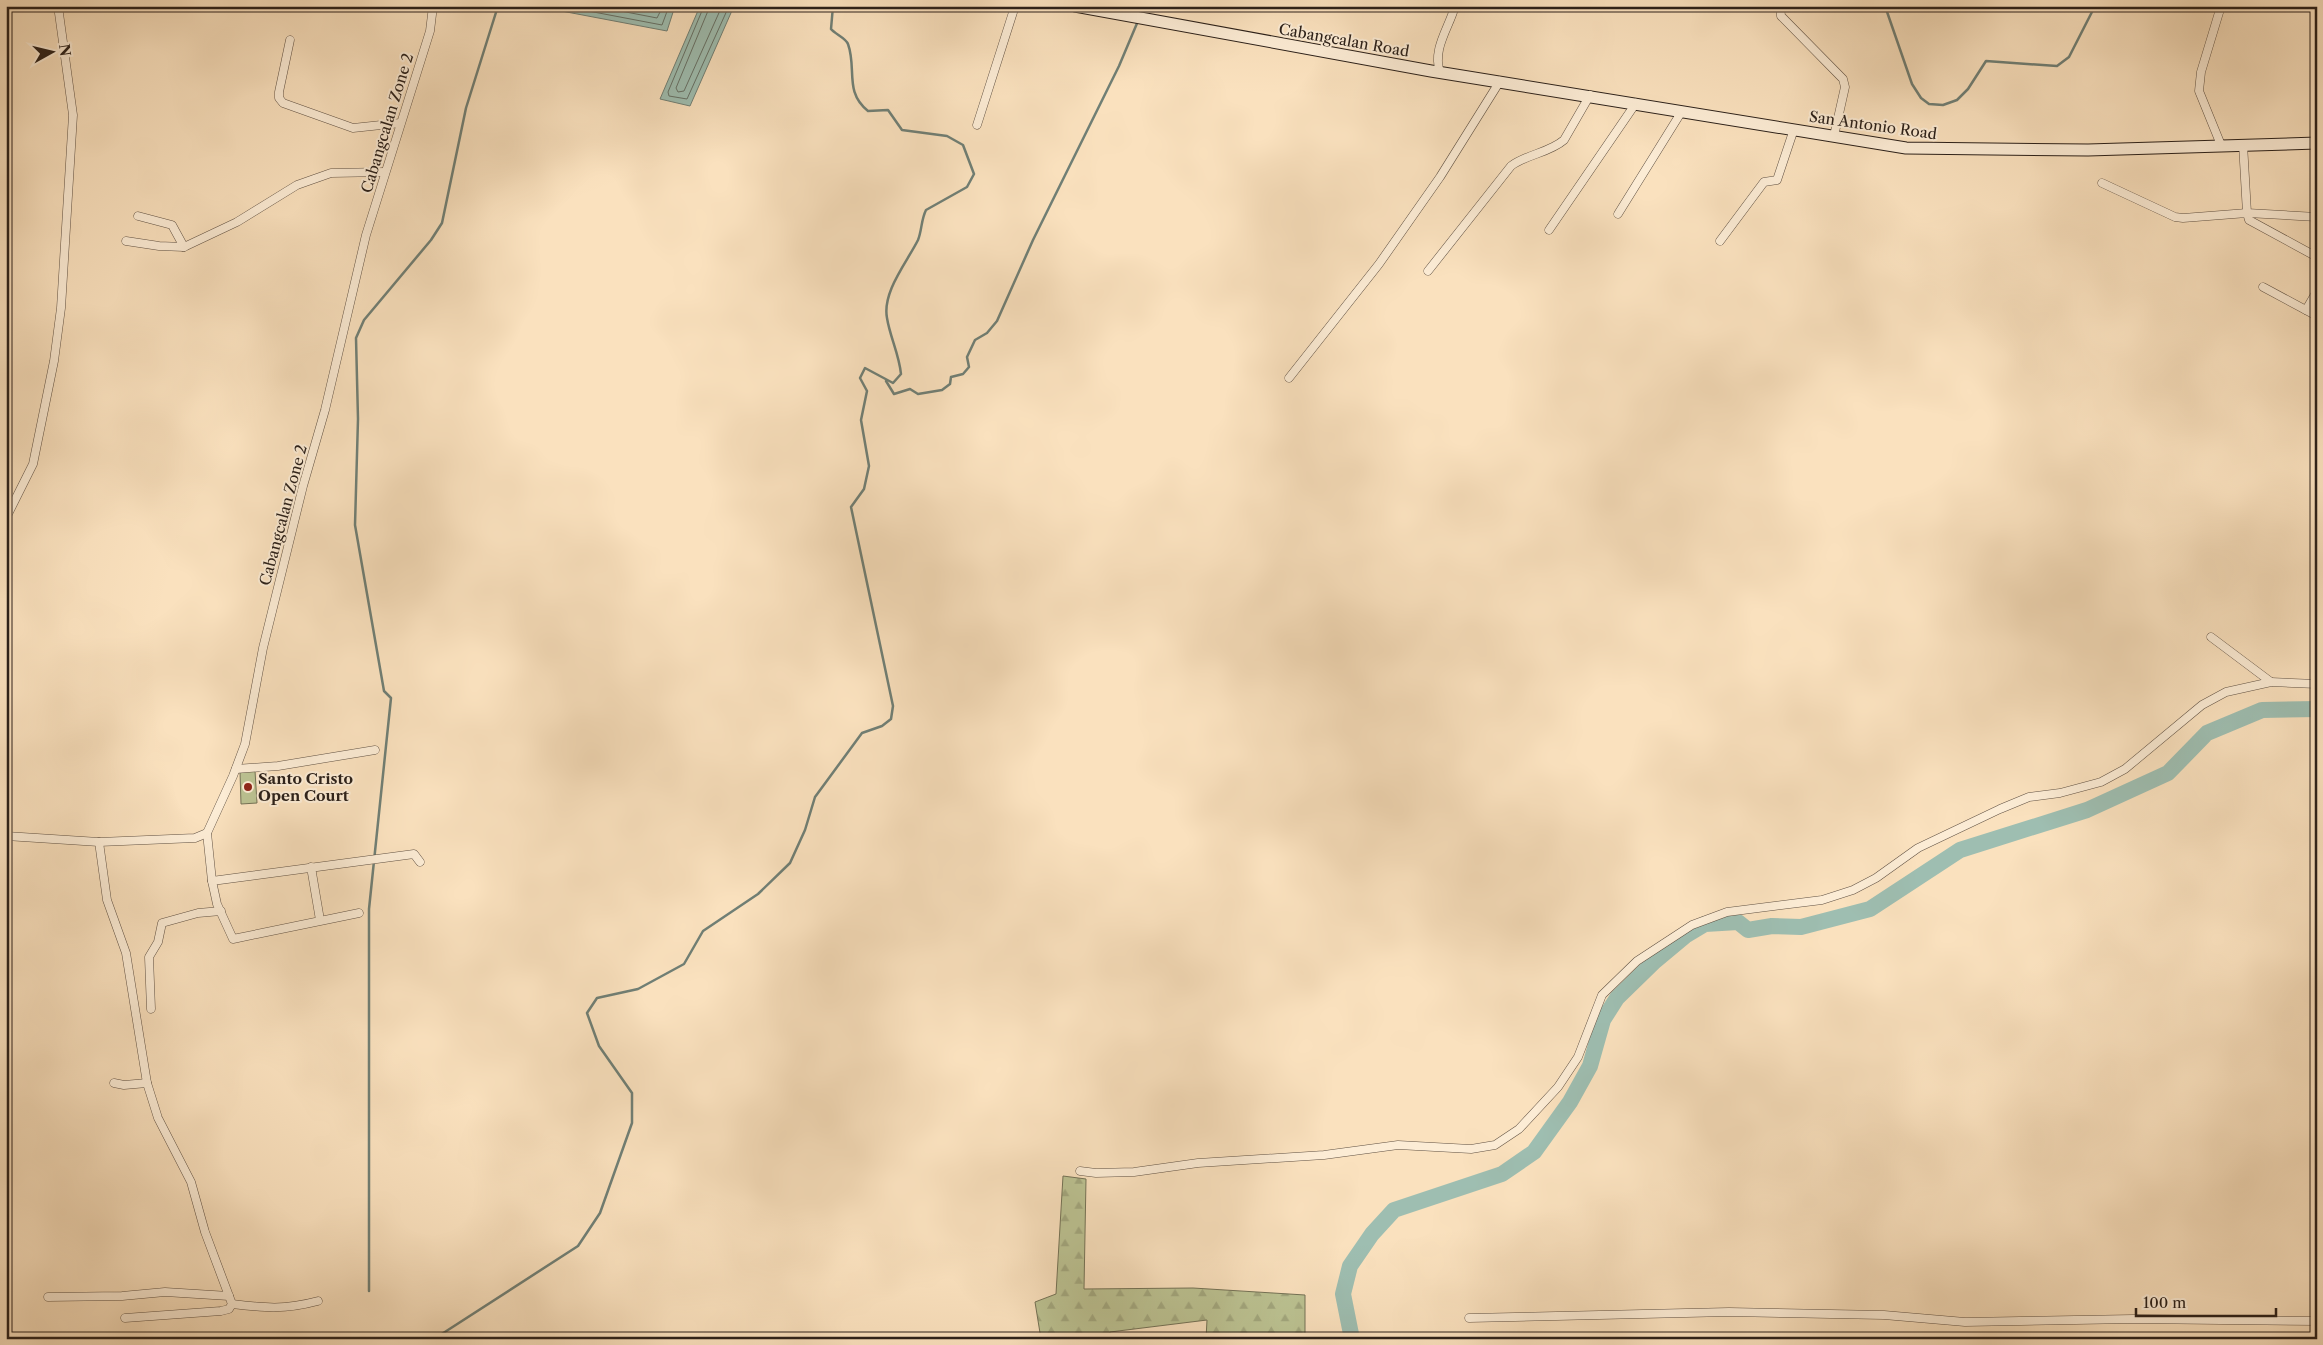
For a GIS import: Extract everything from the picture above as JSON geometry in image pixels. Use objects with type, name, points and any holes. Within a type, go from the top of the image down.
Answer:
[{"type":"street","points":[[6,518],[33,464],[54,361],[61,308],[74,115],[58,6]]},
{"type":"street","name":"Cabangcalan Zone 2","points":[[207,832],[236,769],[245,744],[263,648],[300,494],[325,410],[366,235],[430,31],[433,6]]},
{"type":"street","points":[[977,125],[1015,6]]},
{"type":"street","name":"Cabangcalan Road","points":[[1075,6],[1435,71]]},
{"type":"street","points":[[1435,71],[1439,48],[1455,6]]},
{"type":"street","points":[[1780,6],[1781,16],[1843,79],[1845,87],[1834,136]]},
{"type":"street","points":[[2221,6],[2198,91],[2221,145]]},
{"type":"street","points":[[290,40],[279,92],[279,98],[283,103],[353,128],[400,123]]},
{"type":"street","name":"San Antonio Road","points":[[1435,71],[1906,148],[1948,150],[2088,150],[2317,143]]},
{"type":"street","points":[[1289,378],[1379,264],[1440,177],[1500,81]]},
{"type":"street","points":[[1428,271],[1511,166],[1528,156],[1557,146],[1564,140],[1590,95]]},
{"type":"street","points":[[1549,230],[1636,103]]},
{"type":"street","points":[[1618,214],[1682,111]]},
{"type":"street","points":[[1720,241],[1764,182],[1777,180],[1794,130]]},
{"type":"street","points":[[2243,144],[2246,213],[2249,220],[2317,256]]},
{"type":"street","points":[[126,241],[159,246],[184,246],[236,222],[297,185],[332,173],[385,172]]},
{"type":"street","points":[[2102,183],[2175,217],[2246,213],[2317,218]]},
{"type":"street","points":[[138,216],[172,225],[184,246]]},
{"type":"street","points":[[2263,287],[2317,316]]},
{"type":"street","points":[[2306,310],[2317,291]]},
{"type":"street","points":[[2211,637],[2272,682]]},
{"type":"street","points":[[1080,1171],[1134,1172],[1198,1163],[1324,1155],[1398,1145],[1471,1149],[1495,1145],[1519,1129],[1558,1087],[1578,1057],[1602,995],[1637,961],[1692,925],[1727,912],[1822,900],[1853,890],[1876,878],[1918,848],[2000,809],[2029,797],[2060,793],[2101,782],[2125,769],[2202,706],[2226,692],[2272,682],[2317,684]]},
{"type":"street","points":[[236,769],[278,766],[375,750]]},
{"type":"street","points":[[6,836],[99,842],[195,838],[207,832],[212,881],[221,911],[233,940],[359,913]]},
{"type":"street","points":[[99,842],[107,900],[126,953],[147,1083],[158,1118],[191,1182],[204,1232],[232,1304]]},
{"type":"street","points":[[212,881],[311,866],[414,854],[420,862]]},
{"type":"street","points":[[311,866],[320,920]]},
{"type":"street","points":[[151,1009],[149,957],[158,942],[162,923],[198,913],[221,911]]},
{"type":"street","points":[[114,1083],[124,1085],[147,1083]]},
{"type":"street","points":[[48,1297],[122,1296],[165,1292],[228,1296]]},
{"type":"street","points":[[232,1304],[269,1309],[292,1308],[318,1301]]},
{"type":"street","points":[[125,1318],[221,1311],[229,1309],[232,1304]]},
{"type":"street","points":[[1469,1318],[1729,1312],[1884,1316],[1965,1322],[2133,1320],[2317,1321]]},
{"type":"green space","name":"Santo Cristo Open Court","points":[[255,771],[257,803],[241,804],[240,772]]},
{"type":"green space","points":[[1063,1176],[1086,1179],[1084,1289],[1193,1288],[1305,1295],[1305,1335],[1272,1339],[1206,1339],[1207,1320],[1110,1332],[1109,1339],[1041,1339],[1035,1302],[1056,1294]]},
{"type":"water","points":[[535,6],[675,6],[667,31]]},
{"type":"water","points":[[700,6],[734,6],[690,106],[660,99]]},
{"type":"waterway","points":[[369,1291],[369,909],[391,698],[384,691],[355,525],[358,419],[356,338],[364,320],[431,240],[442,223],[466,108],[498,6]]},
{"type":"waterway","points":[[434,1339],[578,1246],[600,1213],[632,1123],[632,1093],[599,1046],[587,1013],[597,998],[638,989],[684,964],[703,931],[758,894],[790,863],[805,830],[815,797],[862,733],[882,726],[891,719],[893,706],[851,507],[864,489],[869,466],[861,420],[867,391],[860,378],[865,368],[893,383],[901,374],[887,318],[888,298],[896,278],[918,240],[926,210],[967,187],[974,174],[963,145],[947,136],[902,130],[888,110],[868,111],[861,104],[853,88],[852,62],[848,44],[831,29],[833,6]]},
{"type":"waterway","points":[[1141,14],[1144,6]]},
{"type":"waterway","points":[[1885,6],[1912,84],[1921,98],[1929,104],[1943,105],[1957,100],[1968,89],[1986,61],[2057,66],[2069,57],[2095,6]]},
{"type":"waterway","points":[[886,381],[894,394],[910,389],[918,394],[942,390],[950,384],[951,377],[963,374],[969,367],[967,357],[975,340],[987,333],[997,321],[1033,240],[1119,66],[1138,21]]},
{"type":"waterway","points":[[1352,1339],[1343,1294],[1350,1266],[1372,1234],[1394,1210],[1502,1174],[1534,1152],[1570,1102],[1590,1066],[1603,1020],[1617,998],[1655,961],[1685,936],[1705,924],[1738,922],[1748,930],[1772,926],[1801,927],[1870,909],[1960,850],[2087,810],[2168,773],[2207,733],[2262,710],[2317,709]]},
{"type":"place","name":"Santo Cristo Open Court","points":[[248,787]]}]
